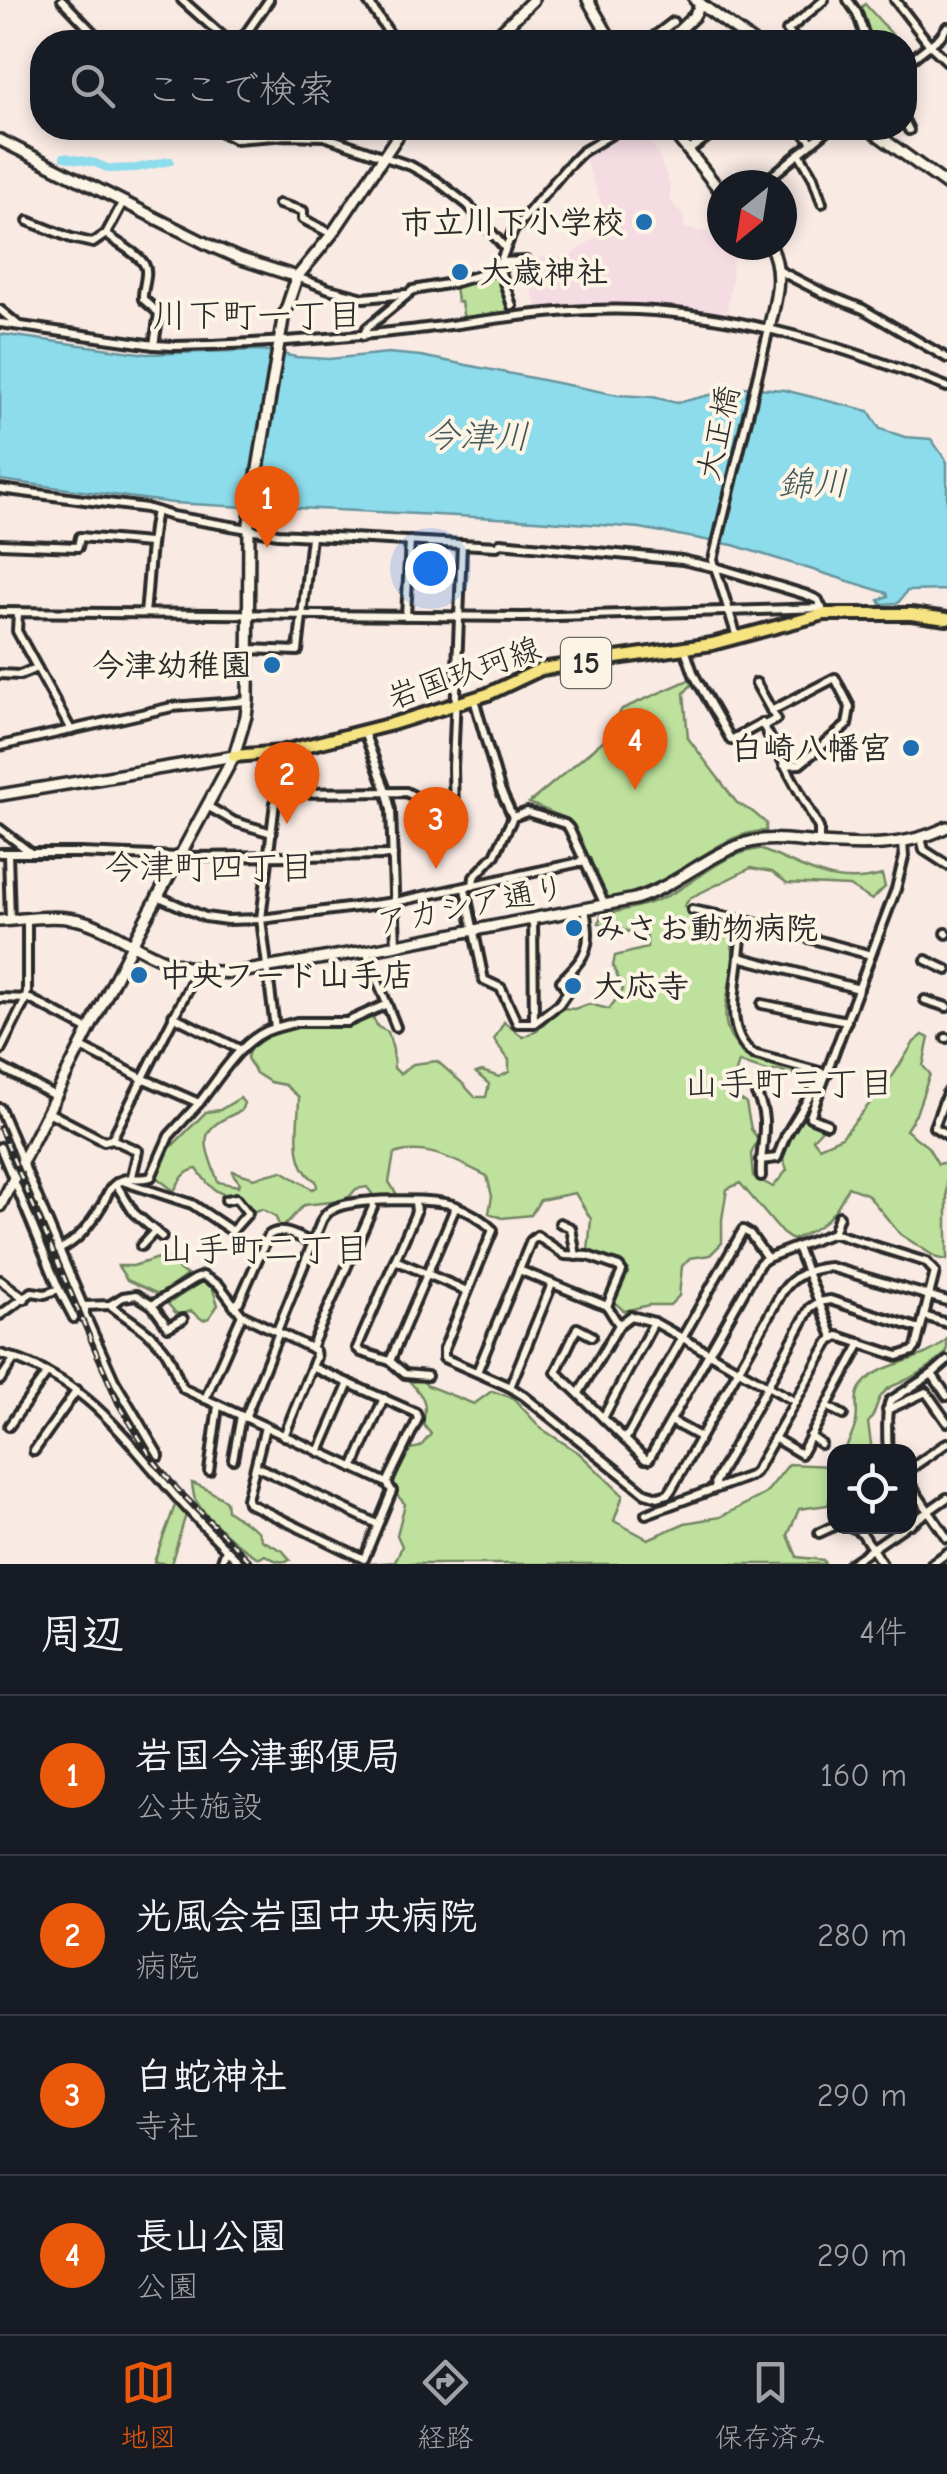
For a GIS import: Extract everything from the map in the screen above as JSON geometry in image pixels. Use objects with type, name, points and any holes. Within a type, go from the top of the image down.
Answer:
[{"type":"main road","name":"岩国玖珂線","points":[[234,756],[281,752],[364,732],[474,699],[540,669],[685,649],[738,638],[823,611],[947,619]]},
{"type":"street","points":[[62,0],[91,30]]},
{"type":"street","points":[[182,0],[216,30]]},
{"type":"street","points":[[250,30],[270,0]]},
{"type":"street","points":[[367,0],[386,30]]},
{"type":"street","points":[[502,30],[533,0]]},
{"type":"street","points":[[588,0],[605,30]]},
{"type":"street","points":[[788,30],[824,0]]},
{"type":"street","points":[[848,0],[862,30]]},
{"type":"street","points":[[895,0],[947,61]]},
{"type":"street","points":[[679,30],[694,16],[698,2],[736,30]]},
{"type":"street","points":[[663,30],[673,22]]},
{"type":"street","points":[[917,54],[947,27]]},
{"type":"street","points":[[0,140],[238,258],[364,298],[407,294]]},
{"type":"street","points":[[341,140],[411,166],[436,180],[468,205],[505,248]]},
{"type":"street","points":[[0,1206],[132,944],[234,756],[248,701],[250,513],[289,297],[297,277],[332,234],[395,140]]},
{"type":"street","points":[[512,306],[500,265],[513,231],[576,158],[604,140]]},
{"type":"street","points":[[679,140],[707,174]]},
{"type":"street","points":[[688,151],[703,140]]},
{"type":"street","points":[[779,170],[815,140]]},
{"type":"street","points":[[884,140],[947,186]]},
{"type":"street","points":[[799,153],[822,203]]},
{"type":"street","points":[[28,221],[92,242],[106,234],[123,202]]},
{"type":"street","points":[[279,204],[302,211],[303,218],[332,234]]},
{"type":"street","points":[[106,234],[146,266],[142,299],[159,313],[154,345]]},
{"type":"street","points":[[768,330],[778,284],[775,260]]},
{"type":"street","points":[[362,336],[413,290],[526,261]]},
{"type":"street","points":[[778,270],[863,310],[947,358]]},
{"type":"street","points":[[0,310],[18,326]]},
{"type":"street","points":[[0,323],[154,345],[279,344],[534,314],[662,312],[768,330],[840,348],[947,387]]},
{"type":"street","name":"大正橋","points":[[714,568],[768,330]]},
{"type":"street","points":[[0,488],[311,537],[497,546],[500,543],[682,560],[807,595],[818,600],[823,611]]},
{"type":"street","points":[[145,613],[149,542],[156,511]]},
{"type":"street","points":[[0,544],[78,547],[80,537],[149,542]]},
{"type":"street","points":[[248,649],[298,652],[311,537]]},
{"type":"street","points":[[406,616],[410,542]]},
{"type":"street","points":[[278,793],[406,792],[454,817],[462,544]]},
{"type":"street","points":[[714,568],[738,638]]},
{"type":"street","points":[[0,612],[592,616],[795,607],[823,611]]},
{"type":"street","points":[[18,613],[17,631],[71,730]]},
{"type":"street","points":[[685,649],[694,675],[732,740],[776,719],[756,683]]},
{"type":"street","points":[[0,674],[20,675],[37,668]]},
{"type":"street","points":[[771,710],[835,678],[850,707],[848,725],[800,764],[784,765]]},
{"type":"street","points":[[474,699],[500,790],[513,817]]},
{"type":"street","points":[[0,746],[191,704],[248,701]]},
{"type":"street","points":[[763,726],[819,828],[819,843]]},
{"type":"street","points":[[364,732],[391,810],[396,944]]},
{"type":"street","points":[[275,1028],[261,919],[281,752]]},
{"type":"street","points":[[0,795],[234,756]]},
{"type":"street","points":[[206,806],[235,822],[272,833]]},
{"type":"street","points":[[585,909],[590,938],[580,962],[561,981],[568,992],[534,1023],[518,1023],[502,988],[484,980],[469,888],[494,855],[513,817],[527,812],[565,824],[605,905]]},
{"type":"street","name":"アカシア通り","points":[[5,921],[85,921],[155,957],[194,969],[234,973],[366,951],[654,893],[747,843],[903,842],[947,827]]},
{"type":"street","points":[[0,829],[32,854]]},
{"type":"street","points":[[922,838],[924,850],[947,866]]},
{"type":"street","points":[[827,1124],[810,1118],[896,890],[904,858],[903,842]]},
{"type":"street","points":[[5,921],[4,853],[179,857],[393,855]]},
{"type":"street","points":[[158,896],[205,916],[261,919],[395,902],[585,861]]},
{"type":"street","points":[[692,910],[871,956]]},
{"type":"street","points":[[533,918],[534,1023]]},
{"type":"street","points":[[0,1050],[25,998],[27,919]]},
{"type":"street","points":[[742,920],[734,1001],[735,1027],[745,1048],[753,1054],[825,1074]]},
{"type":"street","points":[[366,951],[396,1027]]},
{"type":"street","points":[[739,957],[859,990]]},
{"type":"street","points":[[926,960],[947,970]]},
{"type":"street","points":[[112,1139],[194,976],[194,969]]},
{"type":"street","points":[[0,998],[25,998],[90,1030]]},
{"type":"street","points":[[925,1000],[947,1007]]},
{"type":"street","points":[[58,1250],[83,1233],[112,1186],[132,1176],[146,1180],[151,1177],[169,1136],[258,1034],[297,1022],[347,1022],[388,1004]]},
{"type":"street","points":[[762,1004],[847,1021]]},
{"type":"street","points":[[173,1016],[241,1050]]},
{"type":"street","points":[[81,1047],[200,1102]]},
{"type":"street","points":[[0,1067],[56,1096]]},
{"type":"street","points":[[760,1160],[777,1158],[786,1134],[825,1074]]},
{"type":"street","points":[[947,1093],[934,1127],[947,1135]]},
{"type":"street","points":[[756,1094],[763,1106],[765,1126],[762,1176]]},
{"type":"street","points":[[0,1108],[114,1380],[160,1456]]},
{"type":"street","points":[[48,1112],[104,1141],[112,1139],[138,1151],[132,1176]]},
{"type":"street","points":[[0,1147],[74,1318]]},
{"type":"street","points":[[119,1182],[192,1204],[232,1231],[248,1214],[236,1198],[226,1200]]},
{"type":"street","points":[[119,1182],[134,1214],[158,1234],[140,1246]]},
{"type":"street","points":[[311,1348],[372,1202]]},
{"type":"street","points":[[233,1459],[243,1417],[322,1220],[336,1207],[372,1202],[442,1202],[489,1226],[493,1230],[443,1354],[448,1361],[510,1387],[652,1496],[664,1496],[671,1490],[790,1281],[806,1272],[830,1267],[947,1301]]},
{"type":"street","points":[[415,1202],[416,1212],[357,1348],[390,1361],[405,1374],[428,1376]]},
{"type":"street","points":[[390,1361],[456,1206]]},
{"type":"street","points":[[833,1233],[839,1216]]},
{"type":"street","points":[[560,1222],[570,1228],[576,1256]]},
{"type":"street","points":[[625,1440],[743,1230],[767,1258]]},
{"type":"street","points":[[233,1305],[239,1302],[272,1232],[281,1231],[313,1243]]},
{"type":"street","points":[[592,1336],[576,1328],[556,1372],[646,1460],[767,1258],[833,1233],[932,1266],[935,1278],[913,1352],[903,1355],[833,1337]]},
{"type":"street","points":[[476,1372],[530,1241],[537,1236],[562,1253],[619,1267],[622,1271],[606,1306]]},
{"type":"street","points":[[797,1247],[833,1337]]},
{"type":"street","points":[[395,1260],[467,1291]]},
{"type":"street","points":[[518,1270],[606,1306],[619,1325]]},
{"type":"street","points":[[152,1305],[203,1276],[219,1285],[242,1315],[315,1351],[284,1436]]},
{"type":"street","points":[[0,1280],[25,1299]]},
{"type":"street","points":[[510,1387],[552,1284]]},
{"type":"street","points":[[0,1315],[32,1292],[46,1294],[59,1288]]},
{"type":"street","points":[[85,1307],[110,1305],[123,1297],[136,1296],[152,1305],[168,1327],[183,1318]]},
{"type":"street","points":[[716,1488],[715,1482],[810,1308],[830,1300],[920,1329]]},
{"type":"street","points":[[110,1305],[146,1330],[169,1356],[184,1389],[387,1483],[392,1491],[364,1559],[248,1503],[265,1427]]},
{"type":"street","points":[[204,1399],[242,1315]]},
{"type":"street","points":[[578,1393],[619,1325],[631,1316],[654,1322],[794,1400]]},
{"type":"street","points":[[924,1316],[947,1324]]},
{"type":"street","points":[[603,1418],[654,1322]]},
{"type":"street","points":[[646,1514],[755,1472],[833,1337]]},
{"type":"street","points":[[774,1438],[801,1454],[861,1343]]},
{"type":"street","points":[[0,1354],[62,1379],[77,1390],[130,1440],[240,1564]]},
{"type":"street","points":[[0,1380],[16,1358]]},
{"type":"street","points":[[888,1444],[890,1400],[947,1361]]},
{"type":"street","points":[[312,1367],[416,1414],[418,1419],[387,1483]]},
{"type":"street","points":[[8,1426],[46,1373]]},
{"type":"street","points":[[932,1374],[947,1396]]},
{"type":"street","points":[[319,1452],[349,1383]]},
{"type":"street","points":[[34,1451],[77,1390]]},
{"type":"street","points":[[887,1410],[926,1392],[947,1422]]},
{"type":"street","points":[[353,1468],[384,1398]]},
{"type":"street","points":[[209,1471],[218,1406]]},
{"type":"street","points":[[827,1406],[843,1415]]},
{"type":"street","points":[[671,1421],[700,1437]]},
{"type":"street","points":[[810,1436],[822,1444]]},
{"type":"street","points":[[917,1463],[947,1443]]},
{"type":"street","points":[[256,1466],[377,1524]]},
{"type":"street","points":[[917,1494],[947,1538]]},
{"type":"street","points":[[664,1496],[667,1506]]},
{"type":"street","points":[[917,1518],[947,1498]]},
{"type":"street","points":[[819,1534],[827,1530]]},
{"type":"street","points":[[866,1534],[882,1564]]},
{"type":"street","points":[[850,1564],[893,1534]]},
{"type":"street","points":[[221,1564],[226,1549]]},
{"type":"street","points":[[932,1564],[947,1554]]},
{"type":"shaded area","name":"市立川下小学校","points":[[608,140],[649,140],[670,186],[670,200],[684,217],[684,228],[707,232],[707,260],[733,260],[726,317],[643,306],[537,307],[522,260],[567,258],[604,232],[605,214],[584,155]]},
{"type":"green space","points":[[865,4],[888,30],[867,30],[859,9]]},
{"type":"green space","points":[[498,273],[511,313],[464,320],[455,285]]},
{"type":"green space","points":[[691,679],[694,682],[684,693],[688,738],[737,803],[766,823],[766,831],[738,837],[665,880],[611,899],[605,895],[571,823],[529,803],[604,740],[622,709]]},
{"type":"green space","points":[[759,849],[833,877],[864,879],[882,875],[885,887],[872,900],[849,886],[787,883],[772,872],[751,868],[690,898],[684,906],[728,936],[733,960],[725,1016],[740,1051],[804,1074],[801,1078],[739,1062],[729,1082],[731,1093],[746,1103],[751,1129],[758,1139],[751,1154],[753,1176],[773,1187],[787,1170],[782,1156],[802,1117],[823,1128],[813,1139],[819,1147],[842,1137],[923,1035],[929,1038],[923,1066],[930,1074],[906,1130],[928,1147],[938,1164],[947,1162],[947,1260],[937,1258],[900,1234],[867,1194],[848,1187],[826,1220],[792,1240],[740,1183],[727,1189],[722,1243],[710,1255],[690,1258],[682,1266],[679,1296],[670,1305],[624,1311],[612,1300],[628,1273],[621,1261],[588,1252],[591,1219],[575,1193],[540,1200],[531,1215],[502,1218],[489,1213],[492,1196],[487,1176],[430,1152],[406,1151],[394,1154],[389,1182],[396,1193],[374,1196],[367,1187],[356,1189],[340,1201],[304,1205],[281,1229],[275,1216],[262,1209],[251,1212],[239,1194],[219,1192],[197,1169],[185,1174],[174,1191],[156,1177],[167,1151],[206,1112],[220,1110],[240,1098],[244,1103],[241,1111],[216,1124],[207,1138],[218,1182],[238,1186],[233,1171],[254,1178],[282,1171],[312,1189],[317,1187],[299,1155],[299,1097],[285,1085],[256,1073],[247,1058],[261,1037],[285,1028],[373,1018],[378,1027],[388,1032],[394,1068],[400,1074],[413,1064],[437,1061],[475,1097],[486,1097],[489,1084],[476,1073],[499,1077],[509,1072],[509,1060],[494,1040],[504,1022],[523,1037],[537,1030],[560,1008],[589,1004],[609,1009],[623,990],[613,966],[615,956],[647,948],[647,937],[599,923],[601,915],[661,899],[722,862]]},
{"type":"green space","points":[[170,1258],[187,1275],[160,1295],[127,1280],[118,1266],[133,1266]]},
{"type":"green space","points":[[202,1281],[212,1286],[218,1305],[209,1318],[203,1320],[191,1311],[176,1313],[168,1304]]},
{"type":"green space","points":[[947,1339],[947,1352],[881,1397],[868,1423],[871,1444],[848,1444],[863,1384],[881,1371],[938,1347]]},
{"type":"green space","points":[[422,1381],[474,1404],[492,1391],[513,1398],[542,1429],[579,1453],[623,1495],[614,1521],[648,1539],[685,1523],[720,1517],[765,1494],[789,1464],[827,1466],[827,1505],[799,1509],[788,1535],[797,1557],[823,1560],[825,1564],[369,1564],[395,1562],[402,1546],[397,1535],[405,1504],[396,1494],[393,1479],[410,1449],[420,1447],[431,1434],[423,1424],[424,1400],[410,1382]]},
{"type":"green space","points":[[192,1483],[226,1501],[227,1510],[290,1560],[274,1560],[265,1555],[260,1558],[235,1541],[199,1506]]},
{"type":"green space","points":[[177,1500],[187,1511],[171,1564],[154,1562]]},
{"type":"water","name":"錦川","points":[[0,334],[147,354],[263,350],[329,359],[388,353],[677,403],[743,387],[784,390],[869,411],[880,429],[905,437],[931,439],[947,462],[947,590],[907,591],[898,603],[881,604],[879,600],[887,593],[733,545],[640,528],[278,507],[247,500],[244,507],[173,503],[0,480]]},
{"type":"waterway","points":[[64,157],[110,169],[170,161]]},
{"type":"railway","points":[[0,1128],[118,1403],[153,1460],[178,1490],[253,1564]]},
{"type":"place","name":"市立川下小学校","points":[[644,222]]},
{"type":"place","name":"大歳神社","points":[[460,272]]},
{"type":"place","name":"岩国今津郵便局","points":[[267,548]]},
{"type":"place","name":"今津幼稚園","points":[[272,665]]},
{"type":"place","name":"白崎八幡宮","points":[[911,748]]},
{"type":"place","name":"長山公園","points":[[635,790]]},
{"type":"place","name":"光風会岩国中央病院","points":[[287,824]]},
{"type":"place","name":"白蛇神社","points":[[436,869]]},
{"type":"place","name":"みさお動物病院","points":[[574,928]]},
{"type":"place","name":"中央フード山手店","points":[[139,975]]},
{"type":"place","name":"大応寺","points":[[573,986]]},
{"type":"district","name":"川下町一丁目","points":[[257,315]]},
{"type":"district","name":"今津町四丁目","points":[[209,867]]},
{"type":"district","name":"山手町三丁目","points":[[789,1083]]},
{"type":"district","name":"山手町二丁目","points":[[264,1249]]},
{"type":"water label","name":"今津川","points":[[477,436]]}]
